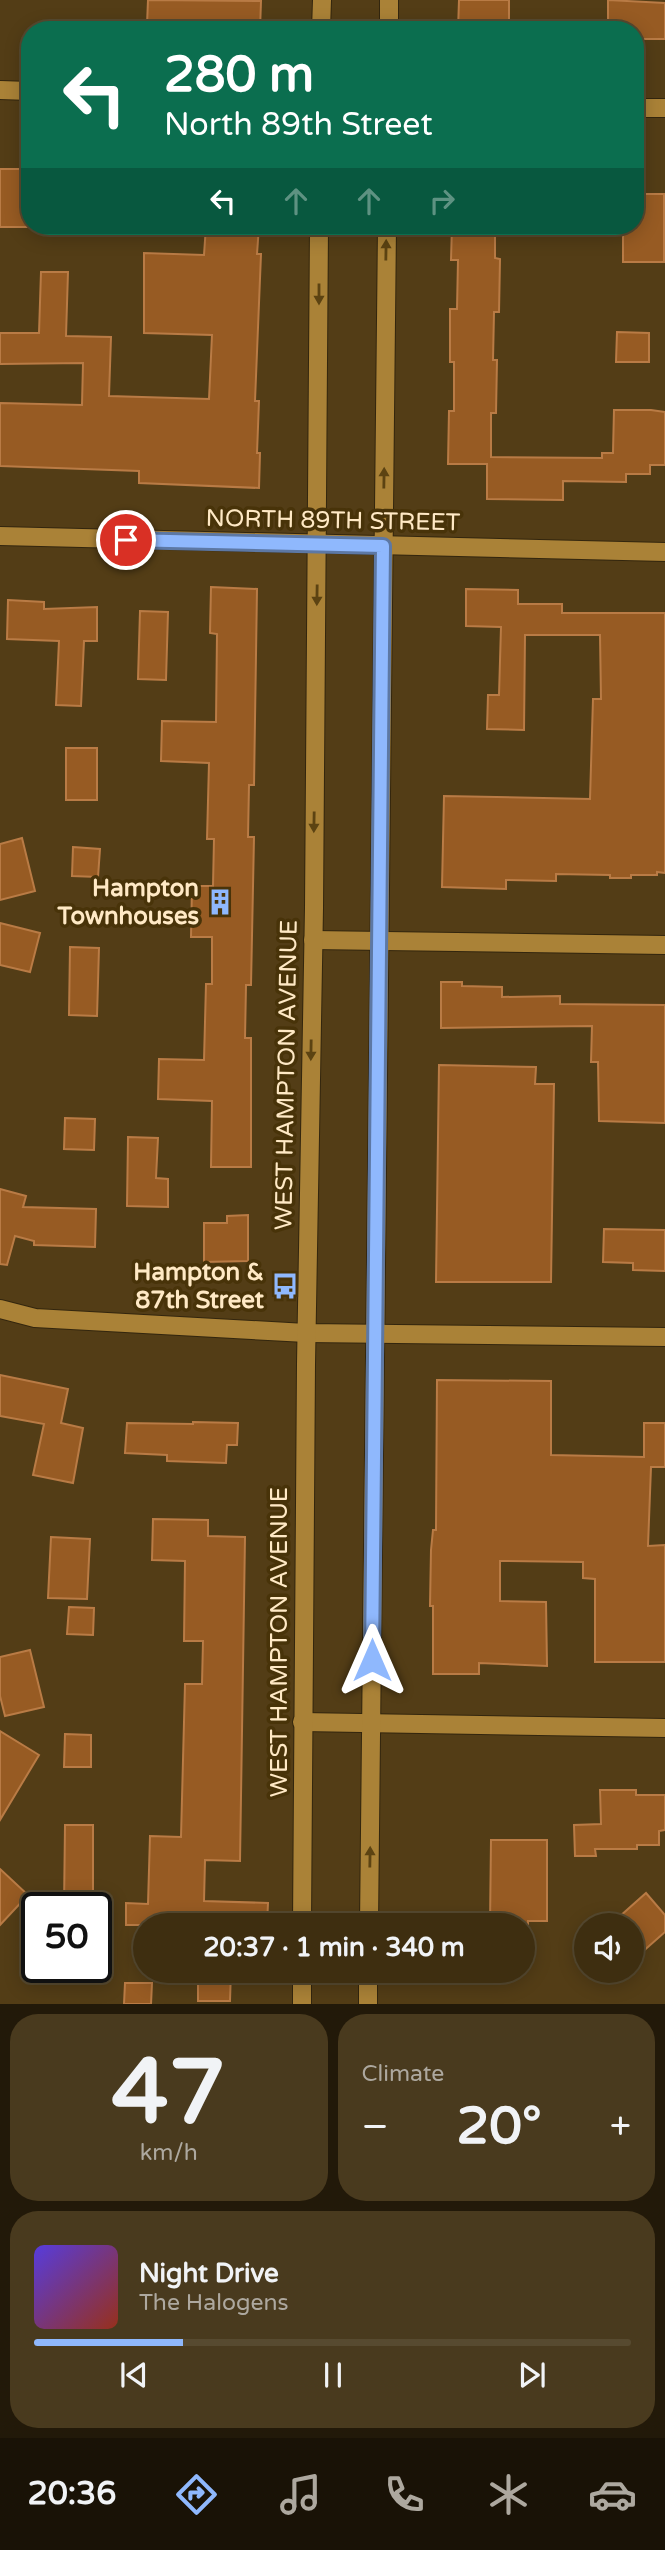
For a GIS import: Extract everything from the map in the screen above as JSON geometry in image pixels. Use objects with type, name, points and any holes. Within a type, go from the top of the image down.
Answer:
[{"type":"main road","points":[[321,21],[322,0]]},
{"type":"main road","points":[[389,0],[389,21]]},
{"type":"main road","points":[[0,90],[21,91]]},
{"type":"main road","points":[[644,108],[665,108]]},
{"type":"main road","name":"WEST HAMPTON AVENUE","points":[[302,1913],[319,235]]},
{"type":"main road","points":[[369,1913],[387,235]]},
{"type":"main road","name":"NORTH 89TH STREET","points":[[0,536],[665,552]]},
{"type":"main road","points":[[313,940],[665,945]]},
{"type":"main road","points":[[0,1309],[35,1318],[306,1332],[665,1337]]},
{"type":"main road","points":[[303,1721],[665,1728]]},
{"type":"main road","points":[[302,1983],[302,2004]]},
{"type":"main road","points":[[368,1983],[368,2004]]},
{"type":"building","points":[[148,0],[261,1],[260,21],[147,21]]},
{"type":"building","points":[[459,0],[509,0],[509,21],[458,21]]},
{"type":"building","points":[[608,0],[665,3],[665,39],[644,39],[644,21],[608,21]]},
{"type":"building","points":[[0,169],[21,169],[21,227],[0,227]]},
{"type":"building","points":[[644,194],[664,194],[664,262],[623,262],[623,235],[644,235]]},
{"type":"building","points":[[205,235],[258,235],[257,254],[261,254],[255,401],[259,401],[259,488],[139,483],[139,471],[0,466],[0,403],[82,405],[83,363],[0,364],[0,333],[39,333],[41,272],[68,272],[66,336],[111,337],[109,396],[209,399],[212,335],[144,333],[144,253],[204,255]]},
{"type":"building","points":[[452,235],[495,235],[495,258],[500,259],[499,312],[494,312],[496,413],[491,413],[491,457],[602,458],[602,453],[613,453],[614,410],[651,410],[665,412],[665,465],[650,465],[650,474],[626,474],[626,482],[563,481],[563,500],[487,499],[487,464],[448,464],[449,411],[454,411],[450,309],[457,309],[458,260],[451,260]]},
{"type":"building","points":[[617,332],[649,333],[649,362],[616,362]]},
{"type":"building","name":"Hampton Townhouses","points":[[211,587],[257,589],[254,785],[249,785],[248,837],[254,837],[251,985],[246,985],[245,1038],[251,1038],[251,1167],[211,1167],[212,1101],[158,1099],[159,1059],[204,1060],[206,984],[212,984],[212,937],[191,937],[192,886],[213,886],[214,839],[207,839],[209,763],[161,761],[162,721],[216,722],[217,634],[210,633]]},
{"type":"building","points":[[466,589],[518,590],[518,604],[562,604],[562,613],[665,613],[665,873],[631,875],[631,878],[556,874],[556,881],[506,880],[506,889],[442,887],[444,796],[590,799],[593,699],[601,699],[600,635],[525,635],[524,730],[487,729],[488,695],[499,695],[501,627],[466,626]]},
{"type":"building","points":[[8,600],[44,602],[44,609],[97,607],[97,641],[84,641],[81,706],[56,705],[59,641],[7,639]]},
{"type":"building","points":[[140,611],[168,612],[166,680],[138,679]]},
{"type":"building","points":[[66,748],[97,748],[97,800],[66,800]]},
{"type":"building","points":[[22,838],[35,891],[0,900],[0,844]]},
{"type":"building","points":[[73,847],[100,849],[98,877],[72,876]]},
{"type":"building","points":[[0,923],[40,933],[30,972],[0,965]]},
{"type":"building","points":[[70,947],[99,948],[97,1016],[69,1015]]},
{"type":"building","points":[[441,982],[462,982],[462,986],[502,987],[502,997],[560,996],[560,1004],[665,1005],[665,1123],[599,1121],[598,1062],[591,1062],[592,1026],[441,1028]]},
{"type":"building","points":[[439,1065],[536,1067],[535,1084],[554,1084],[551,1282],[436,1282]]},
{"type":"building","points":[[65,1118],[95,1119],[94,1150],[64,1149]]},
{"type":"building","points":[[128,1137],[158,1138],[156,1178],[168,1179],[168,1207],[127,1206]]},
{"type":"building","points":[[0,1189],[26,1196],[23,1207],[96,1209],[95,1247],[34,1245],[34,1241],[15,1236],[7,1265],[0,1264]]},
{"type":"building","points":[[248,1215],[248,1261],[204,1262],[204,1223],[227,1223],[227,1216]]},
{"type":"building","points":[[604,1229],[665,1230],[665,1271],[633,1270],[633,1263],[603,1262]]},
{"type":"building","points":[[0,1375],[68,1389],[61,1423],[83,1428],[73,1483],[33,1475],[44,1424],[0,1416]]},
{"type":"building","points":[[437,1380],[551,1381],[551,1455],[644,1457],[644,1423],[665,1423],[665,1467],[651,1467],[648,1546],[665,1545],[665,1662],[595,1662],[595,1579],[583,1578],[583,1562],[500,1561],[500,1601],[546,1602],[547,1666],[479,1663],[479,1674],[433,1674],[433,1606],[430,1606],[431,1550],[433,1530],[436,1530]]},
{"type":"building","points":[[127,1423],[238,1423],[237,1445],[227,1445],[226,1463],[167,1461],[167,1455],[125,1453]]},
{"type":"building","points":[[153,1519],[208,1520],[208,1536],[245,1537],[240,1861],[205,1860],[204,1901],[268,1903],[268,1913],[133,1913],[133,1925],[126,1925],[126,1903],[148,1904],[150,1836],[181,1837],[185,1684],[202,1684],[203,1641],[184,1641],[185,1561],[152,1560]]},
{"type":"building","points":[[51,1537],[90,1539],[87,1599],[48,1598]]},
{"type":"building","points":[[69,1607],[94,1608],[93,1635],[67,1634]]},
{"type":"building","points":[[30,1650],[44,1707],[5,1716],[0,1696],[0,1657]]},
{"type":"building","points":[[0,1731],[39,1755],[0,1820]]},
{"type":"building","points":[[65,1734],[91,1735],[91,1767],[64,1767]]},
{"type":"building","points":[[600,1790],[636,1790],[636,1795],[665,1795],[665,1830],[659,1831],[659,1845],[637,1845],[637,1849],[595,1849],[596,1856],[575,1856],[574,1825],[601,1824]]},
{"type":"building","points":[[65,1825],[93,1825],[93,1892],[64,1892]]},
{"type":"building","points":[[491,1840],[547,1840],[547,1921],[535,1921],[535,1913],[490,1913]]},
{"type":"building","points":[[0,1869],[25,1892],[21,1892],[21,1902],[0,1925]]},
{"type":"building","points":[[646,1893],[665,1915],[665,1932],[644,1950],[644,1913],[624,1913]]},
{"type":"building","points":[[125,1983],[152,1983],[151,2004],[124,2004]]},
{"type":"building","points":[[198,1983],[231,1983],[230,2001],[198,2001]]},
{"type":"place","name":"Hampton Townhouses","points":[[220,902]]},
{"type":"place","name":"Hampton & 87th Street","points":[[285,1286]]},
{"type":"route","points":[[126,540],[383,546],[372,1660]]}]
